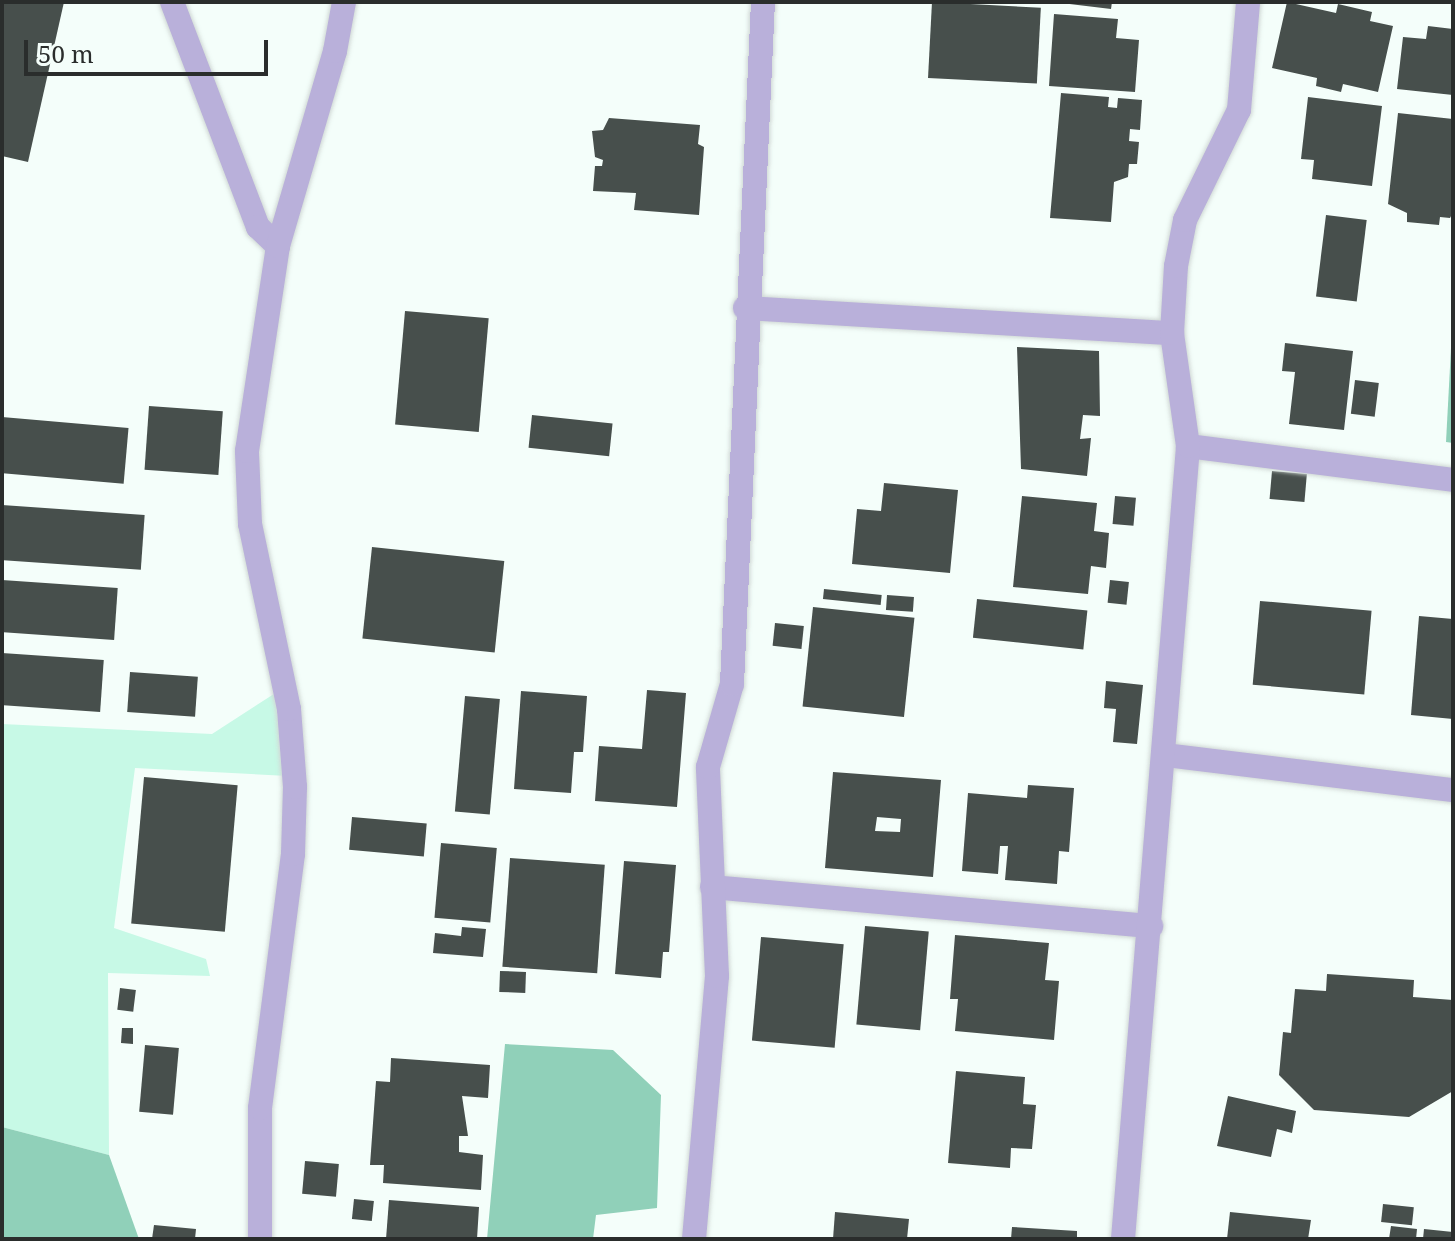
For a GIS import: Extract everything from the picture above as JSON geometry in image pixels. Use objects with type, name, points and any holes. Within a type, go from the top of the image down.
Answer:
[{"type":"street","points":[[172,2],[258,227],[278,246]]},
{"type":"street","points":[[260,1239],[260,1108],[293,854],[295,801],[289,709],[250,524],[247,451],[278,246],[335,51],[344,2]]},
{"type":"street","points":[[694,1239],[717,976],[708,767],[732,684],[745,308],[763,2]]},
{"type":"street","points":[[1123,1239],[1166,755],[1188,446],[1172,333],[1185,220],[1239,110],[1248,2]]},
{"type":"street","points":[[745,308],[1172,333]]},
{"type":"street","points":[[1188,446],[1453,480]]},
{"type":"street","points":[[1166,755],[1453,790]]},
{"type":"street","points":[[712,887],[1151,926]]},
{"type":"green space","points":[[1453,348],[1453,443],[1446,442]]},
{"type":"green space","points":[[277,692],[288,776],[135,768],[114,928],[206,959],[210,976],[108,973],[109,1155],[2,1127],[2,724],[212,734]]},
{"type":"green space","points":[[505,1044],[613,1050],[661,1095],[657,1208],[596,1215],[593,1239],[487,1239]]},
{"type":"green space","points":[[2,1127],[109,1155],[139,1239],[2,1239]]},
{"type":"building","points":[[2,2],[64,2],[28,162],[2,156]]},
{"type":"building","points":[[932,2],[1041,8],[1037,84],[928,78]]},
{"type":"building","points":[[1053,2],[1112,2],[1111,9]]},
{"type":"building","points":[[1287,2],[1336,13],[1338,4],[1372,12],[1370,21],[1393,26],[1378,92],[1343,84],[1341,92],[1316,86],[1317,78],[1272,68]]},
{"type":"building","points":[[1054,14],[1118,19],[1116,38],[1139,40],[1135,92],[1049,86]]},
{"type":"building","points":[[1428,26],[1453,29],[1453,95],[1397,89],[1403,37],[1426,39]]},
{"type":"building","points":[[1061,93],[1109,97],[1108,107],[1117,108],[1118,98],[1142,100],[1140,130],[1130,129],[1129,141],[1139,142],[1137,164],[1129,164],[1128,177],[1114,182],[1111,222],[1050,218]]},
{"type":"building","points":[[1308,97],[1382,106],[1372,186],[1312,179],[1314,160],[1301,159]]},
{"type":"building","points":[[1398,113],[1453,119],[1453,212],[1450,218],[1440,217],[1439,225],[1407,222],[1407,213],[1388,204]]},
{"type":"building","points":[[609,118],[700,125],[698,144],[704,147],[699,215],[634,210],[636,193],[593,191],[595,166],[602,166],[603,160],[595,157],[592,131],[603,130]]},
{"type":"building","points":[[1326,215],[1367,220],[1357,301],[1316,296]]},
{"type":"building","points":[[405,311],[489,318],[479,432],[395,425]]},
{"type":"building","points":[[1285,343],[1353,351],[1344,430],[1289,424],[1295,372],[1282,371]]},
{"type":"building","points":[[1017,347],[1099,351],[1100,416],[1083,415],[1080,439],[1091,438],[1087,476],[1021,469]]},
{"type":"building","points":[[1355,380],[1379,383],[1375,417],[1351,414]]},
{"type":"building","points":[[149,406],[223,411],[218,475],[145,470]]},
{"type":"building","points":[[532,415],[613,423],[609,456],[529,448]]},
{"type":"building","points":[[2,417],[129,428],[124,484],[2,473]]},
{"type":"building","points":[[1272,471],[1307,474],[1304,502],[1270,499]]},
{"type":"building","points":[[884,483],[958,490],[950,573],[852,564],[857,509],[881,511]]},
{"type":"building","points":[[1022,496],[1097,503],[1094,531],[1109,533],[1106,568],[1091,566],[1088,594],[1013,587]]},
{"type":"building","points":[[1115,496],[1136,498],[1133,526],[1113,524]]},
{"type":"building","points":[[2,505],[145,515],[141,570],[2,560]]},
{"type":"building","points":[[372,547],[504,561],[495,652],[362,638]]},
{"type":"building","points":[[2,580],[118,588],[114,640],[2,632]]},
{"type":"building","points":[[1110,580],[1129,582],[1126,605],[1108,603]]},
{"type":"building","points":[[824,589],[882,595],[881,605],[823,599]]},
{"type":"building","points":[[887,595],[914,597],[913,612],[886,610]]},
{"type":"building","points":[[977,599],[1087,611],[1083,649],[973,638]]},
{"type":"building","points":[[1260,601],[1372,611],[1364,694],[1253,685]]},
{"type":"building","points":[[813,607],[914,618],[904,717],[803,706]]},
{"type":"building","points":[[1419,616],[1453,619],[1453,719],[1411,715]]},
{"type":"building","points":[[775,623],[804,626],[801,649],[773,646]]},
{"type":"building","points":[[2,653],[104,660],[100,712],[2,705]]},
{"type":"building","points":[[130,672],[198,677],[195,717],[127,712]]},
{"type":"building","points":[[1106,681],[1143,685],[1137,744],[1113,742],[1116,709],[1104,708]]},
{"type":"building","points":[[647,690],[686,693],[677,807],[595,801],[599,746],[642,749]]},
{"type":"building","points":[[521,691],[587,696],[583,752],[574,752],[571,793],[514,789]]},
{"type":"building","points":[[465,696],[500,699],[490,815],[455,812]]},
{"type":"building","points":[[833,772],[941,780],[933,877],[825,868]],"holes":[[[877,817],[901,819],[900,832],[875,831]]]},
{"type":"building","points":[[144,777],[238,785],[225,932],[131,923]]},
{"type":"building","points":[[1028,785],[1074,788],[1069,852],[1059,851],[1057,884],[1005,880],[1008,846],[1000,846],[998,874],[962,871],[968,793],[1027,798]]},
{"type":"building","points":[[352,817],[427,824],[424,856],[349,850]]},
{"type":"building","points":[[441,843],[497,848],[490,923],[434,918]]},
{"type":"building","points":[[510,858],[605,865],[597,973],[502,967]]},
{"type":"building","points":[[624,861],[676,865],[669,952],[663,952],[661,978],[615,974]]},
{"type":"building","points":[[865,926],[929,932],[920,1030],[856,1025]]},
{"type":"building","points":[[462,927],[486,929],[483,957],[433,953],[435,933],[461,936]]},
{"type":"building","points":[[955,935],[1049,943],[1045,980],[1059,981],[1054,1040],[955,1031],[958,999],[950,999]]},
{"type":"building","points":[[761,937],[844,944],[835,1048],[752,1041]]},
{"type":"building","points":[[500,971],[526,972],[525,993],[499,992]]},
{"type":"building","points":[[1327,974],[1414,980],[1413,997],[1453,1000],[1453,1091],[1409,1117],[1314,1110],[1279,1075],[1283,1032],[1291,1033],[1295,989],[1326,991]]},
{"type":"building","points":[[120,988],[136,990],[133,1012],[117,1010]]},
{"type":"building","points":[[122,1028],[133,1028],[133,1044],[121,1043]]},
{"type":"building","points":[[145,1045],[179,1048],[173,1115],[139,1112]]},
{"type":"building","points":[[391,1058],[490,1065],[488,1098],[462,1096],[468,1136],[459,1136],[459,1152],[483,1155],[481,1190],[383,1183],[384,1165],[370,1165],[376,1081],[390,1082]]},
{"type":"building","points":[[956,1071],[1025,1077],[1023,1104],[1036,1105],[1032,1149],[1011,1148],[1010,1168],[948,1163]]},
{"type":"building","points":[[1228,1096],[1296,1111],[1292,1133],[1277,1129],[1271,1157],[1217,1146]]},
{"type":"building","points":[[305,1161],[339,1164],[336,1197],[302,1194]]},
{"type":"building","points":[[354,1199],[374,1201],[372,1221],[352,1219]]},
{"type":"building","points":[[389,1200],[479,1207],[477,1239],[386,1239]]},
{"type":"building","points":[[1383,1204],[1414,1207],[1412,1225],[1381,1222]]},
{"type":"building","points":[[835,1212],[909,1219],[907,1239],[833,1239]]},
{"type":"building","points":[[1230,1212],[1311,1220],[1308,1239],[1227,1239]]},
{"type":"building","points":[[154,1225],[196,1229],[195,1239],[152,1239]]},
{"type":"building","points":[[1391,1226],[1417,1229],[1416,1239],[1389,1239]]},
{"type":"building","points":[[1012,1227],[1077,1231],[1077,1239],[1011,1239]]},
{"type":"building","points":[[1424,1229],[1453,1232],[1453,1239],[1423,1239]]}]
